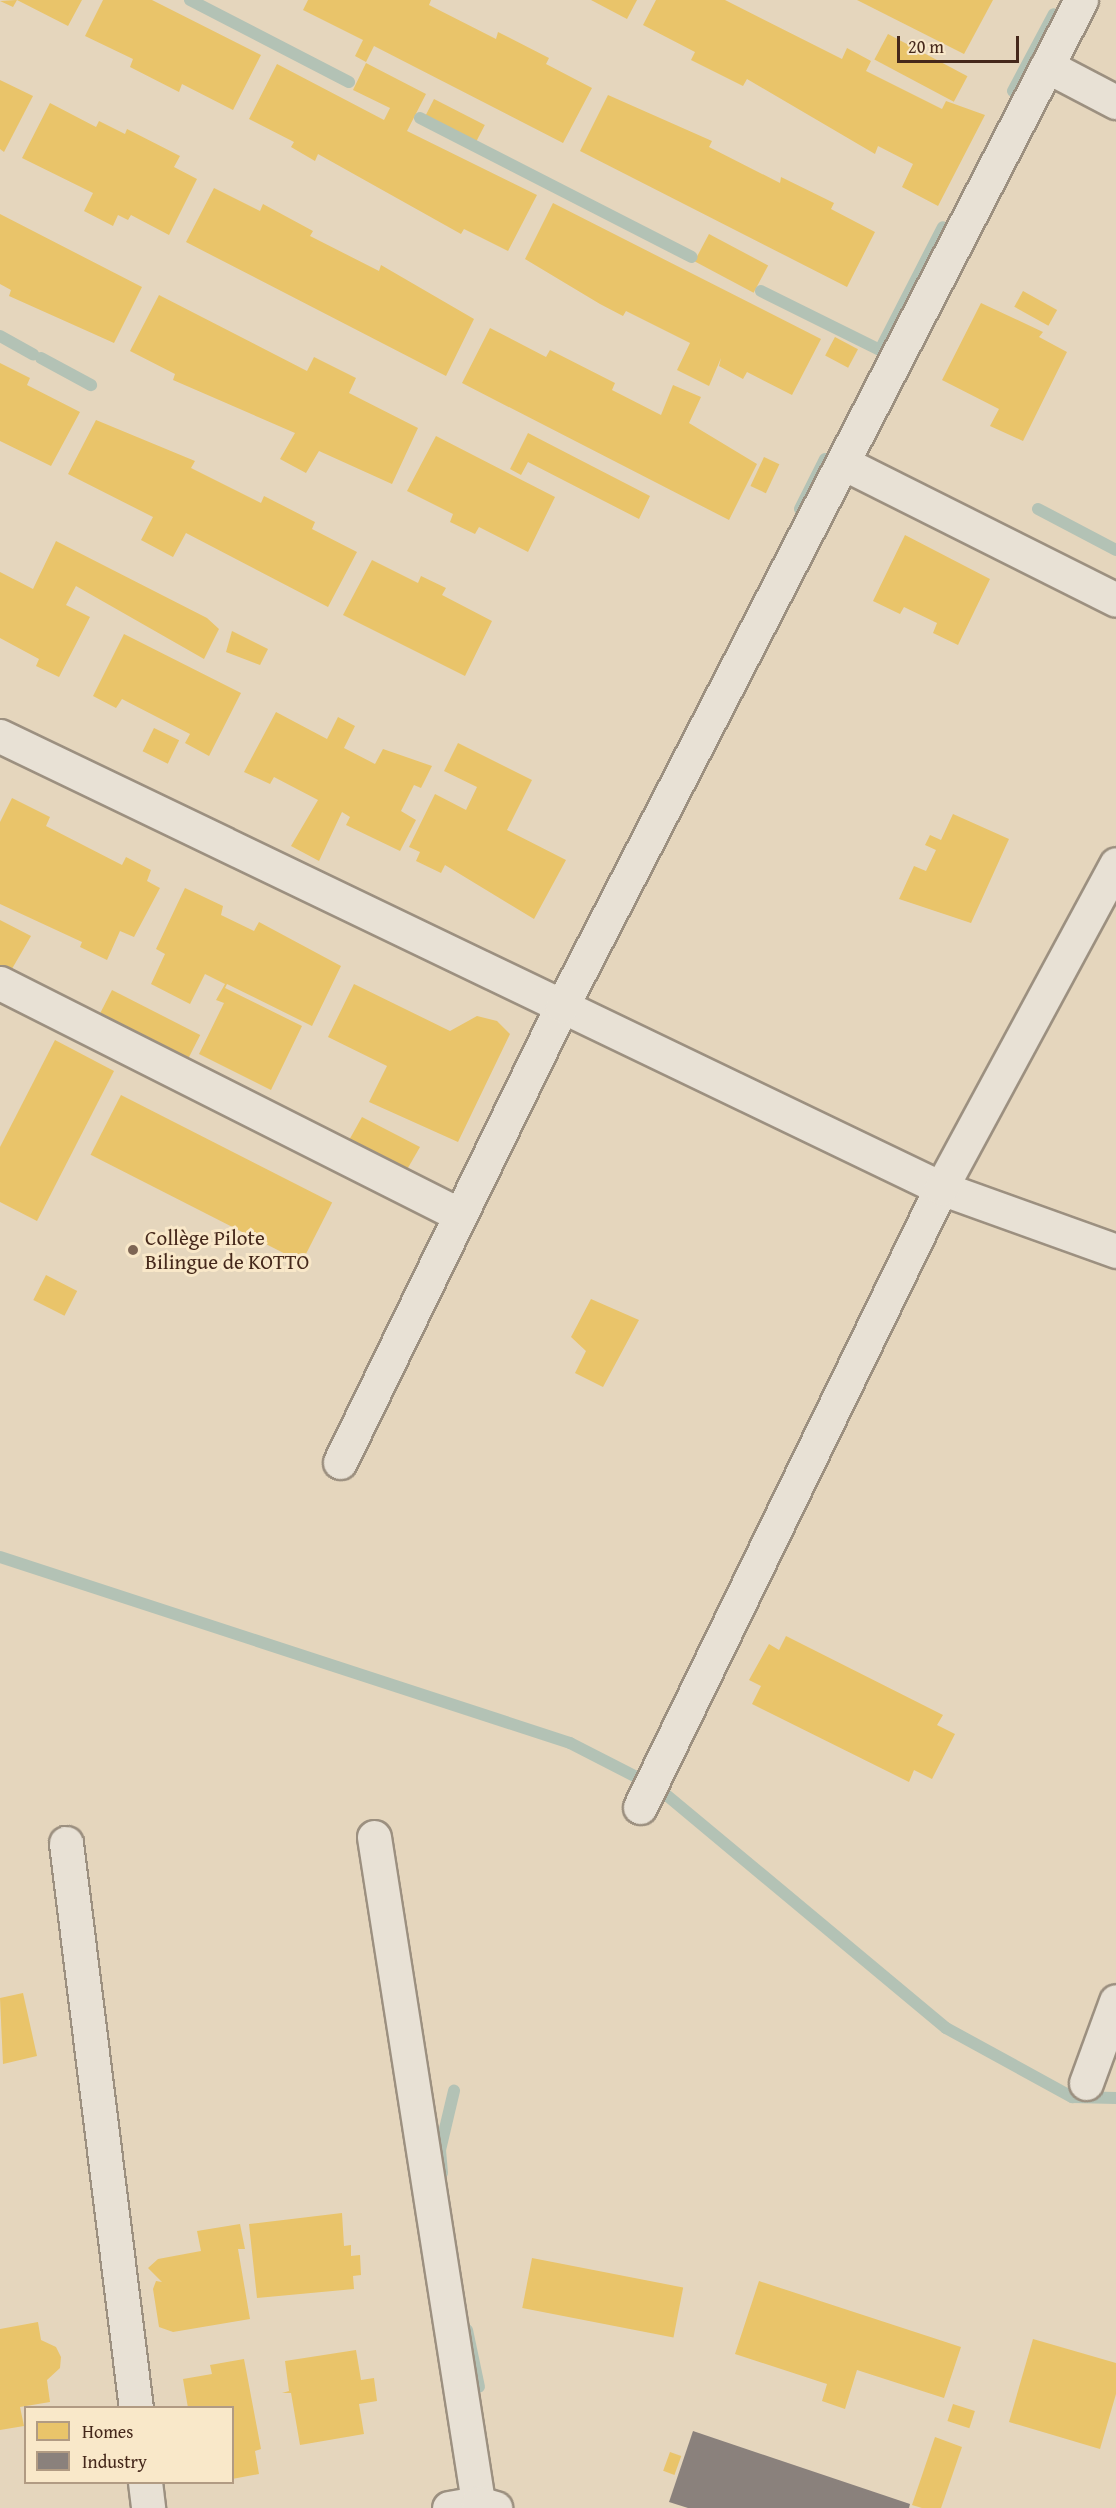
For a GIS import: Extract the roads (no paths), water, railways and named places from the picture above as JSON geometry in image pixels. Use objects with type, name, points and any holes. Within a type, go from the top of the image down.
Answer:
[{"type":"street","points":[[340,1462],[562,1006],[1082,0]]},
{"type":"street","points":[[1047,66],[1116,102]]},
{"type":"street","points":[[843,463],[1116,600]]},
{"type":"street","points":[[0,736],[941,1188],[1116,1251]]},
{"type":"street","points":[[640,1807],[941,1188],[1116,864]]},
{"type":"street","points":[[0,983],[460,1215]]},
{"type":"street","points":[[374,1836],[475,2507]]},
{"type":"street","points":[[66,1843],[136,2406]]},
{"type":"street","points":[[1086,2084],[1116,2001]]},
{"type":"street","points":[[145,2484],[148,2508]]},
{"type":"waterway","points":[[190,0],[349,82]]},
{"type":"waterway","points":[[1013,91],[1054,14]]},
{"type":"waterway","points":[[420,118],[692,257]]},
{"type":"waterway","points":[[761,291],[880,350],[943,227]]},
{"type":"waterway","points":[[0,336],[33,354]]},
{"type":"waterway","points":[[41,358],[91,385]]},
{"type":"waterway","points":[[800,509],[825,459]]},
{"type":"waterway","points":[[1038,509],[1116,550]]},
{"type":"waterway","points":[[0,1557],[570,1743],[658,1788],[946,2028],[1072,2097],[1116,2098]]},
{"type":"waterway","points":[[442,2173],[440,2150],[454,2091]]},
{"type":"waterway","points":[[467,2330],[479,2387]]},
{"type":"place","name":"Collège Pilote Bilingue de KOTTO","points":[[133,1250]]}]
